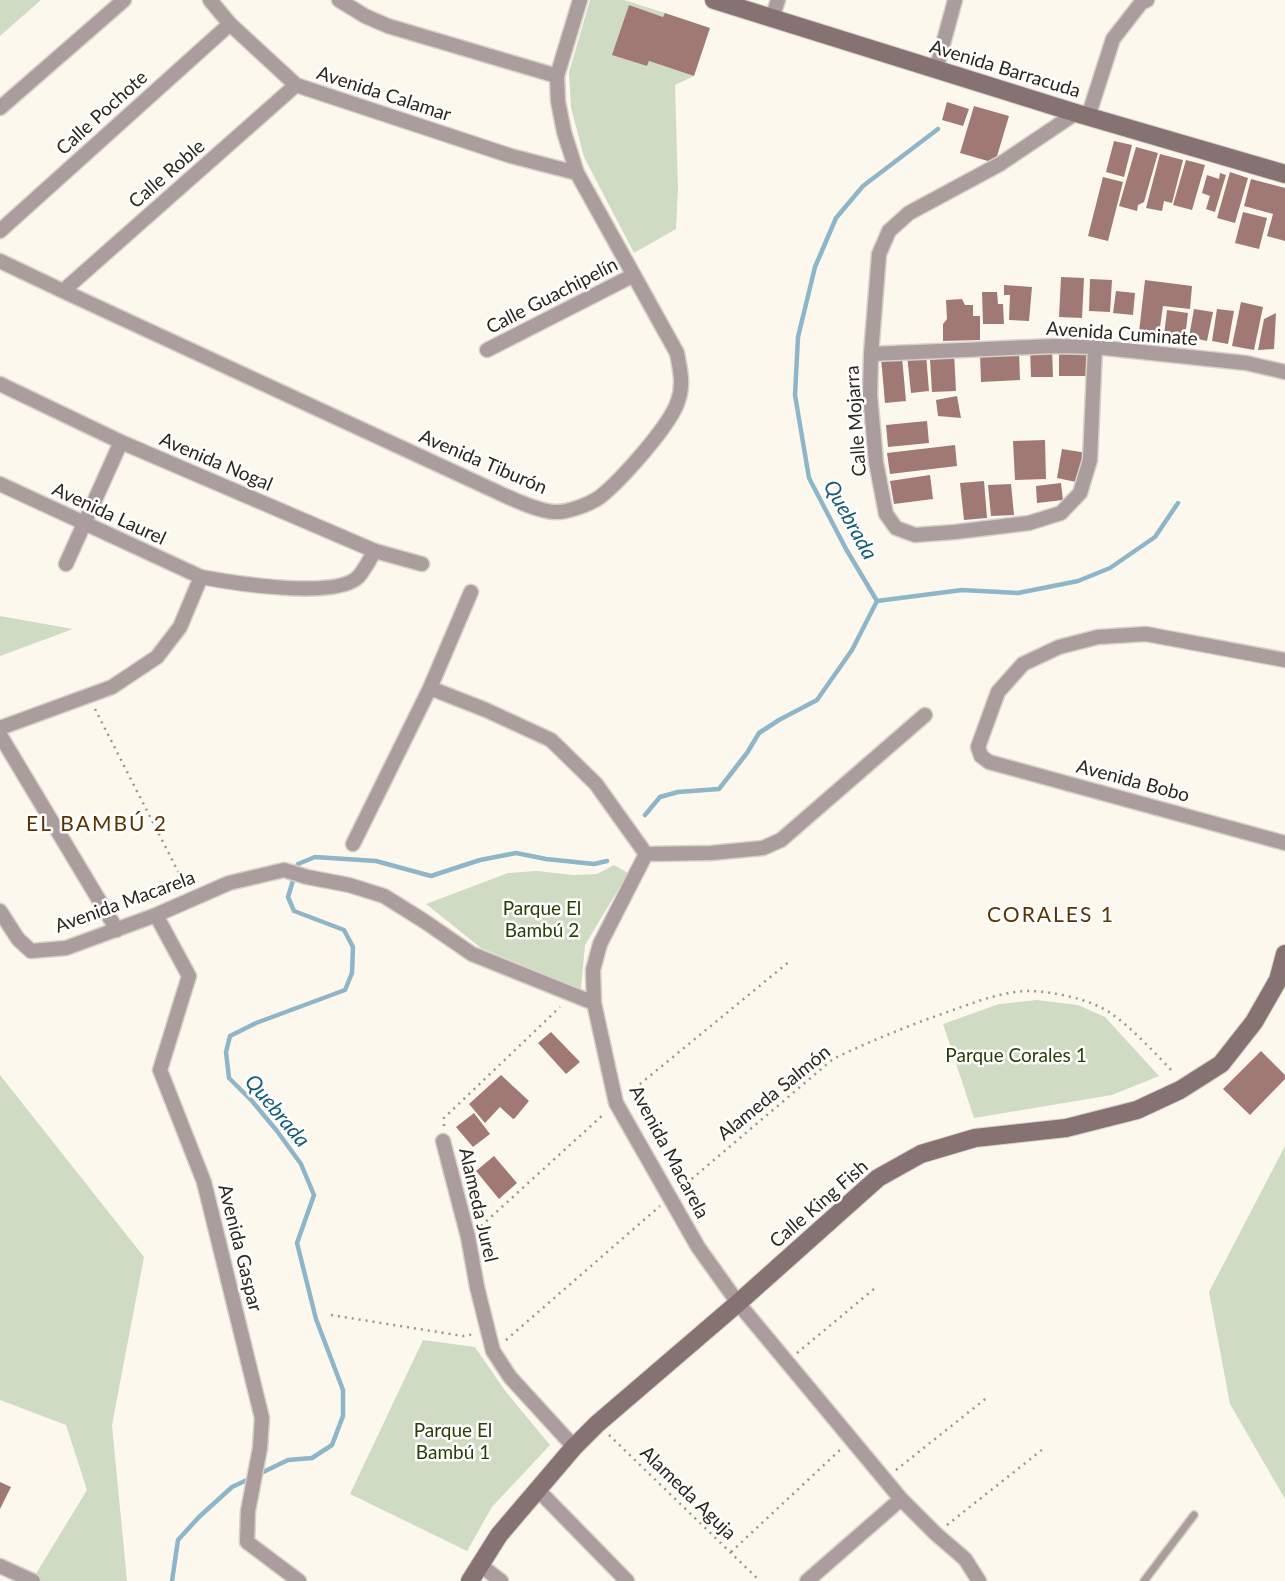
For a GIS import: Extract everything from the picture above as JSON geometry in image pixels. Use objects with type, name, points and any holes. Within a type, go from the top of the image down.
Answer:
[{"type":"street","points":[[0,108],[124,0]]},
{"type":"street","name":"Avenida Calamar","points":[[210,0],[230,24],[296,85],[510,156],[577,173]]},
{"type":"street","points":[[339,0],[388,26],[557,76]]},
{"type":"street","name":"Avenida Tiburón","points":[[0,261],[508,497],[555,512],[579,507],[598,498],[631,467],[678,403],[682,382],[677,354],[577,173],[562,122],[557,76],[580,0]]},
{"type":"street","name":"Avenida Barracuda","points":[[714,0],[1082,115],[1285,174]]},
{"type":"street","points":[[772,18],[778,0]]},
{"type":"street","points":[[936,70],[956,0]]},
{"type":"street","points":[[1082,115],[1113,38],[1147,0]]},
{"type":"street","name":"Calle Pochote","points":[[0,231],[230,24]]},
{"type":"street","name":"Calle Roble","points":[[63,292],[296,85]]},
{"type":"street","name":"Calle Mojarra","points":[[1082,115],[1000,164],[909,213],[888,231],[879,254],[870,395],[876,462],[886,514],[896,528],[915,535],[955,532],[1030,523],[1061,513],[1080,493],[1090,460],[1095,347]]},
{"type":"street","name":"Calle Guachipelín","points":[[487,350],[634,275]]},
{"type":"street","name":"Avenida Cuminate","points":[[871,354],[1055,346],[1095,347],[1246,363],[1285,372]]},
{"type":"street","name":"Avenida Nogal","points":[[0,384],[121,442],[374,551],[422,564]]},
{"type":"street","points":[[66,564],[121,442]]},
{"type":"street","name":"Avenida Laurel","points":[[0,484],[201,577],[231,583],[323,589],[340,586],[358,578],[374,551]]},
{"type":"street","points":[[0,728],[111,687],[157,657],[180,627],[201,577]]},
{"type":"street","points":[[353,844],[430,688],[471,592]]},
{"type":"street","name":"Avenida Bobo","points":[[1285,660],[1146,634],[1098,637],[1059,647],[1023,664],[998,692],[978,747],[981,756],[989,762],[1285,843]]},
{"type":"street","points":[[430,688],[551,740],[596,784],[646,854]]},
{"type":"street","points":[[646,854],[711,853],[763,848],[781,840],[925,715]]},
{"type":"street","points":[[0,735],[117,930]]},
{"type":"street","points":[[594,1003],[593,970],[600,944],[646,854]]},
{"type":"street","name":"Avenida Macarela","points":[[0,911],[18,939],[31,951],[66,948],[156,915],[229,883],[284,870],[384,896],[472,954],[594,1003],[617,1103],[698,1247],[738,1303],[851,1440],[886,1478],[901,1499],[965,1559],[979,1581]]},
{"type":"street","name":"Avenida Gaspar","points":[[156,915],[189,976],[160,1070],[204,1182],[262,1418],[260,1448],[248,1511],[247,1542],[299,1581]]},
{"type":"street","name":"Calle King Fish","points":[[470,1581],[499,1535],[597,1424],[878,1178],[921,1154],[975,1138],[1066,1128],[1137,1110],[1186,1086],[1221,1064],[1254,1022],[1278,980],[1285,954]]},
{"type":"street","name":"Alameda Jurel","points":[[443,1141],[493,1351],[510,1377],[574,1447]]},
{"type":"street","points":[[537,1489],[626,1581]]},
{"type":"street","points":[[807,1581],[901,1499]]},
{"type":"street","points":[[479,1564],[501,1581]]},
{"type":"street","points":[[0,1566],[33,1581]]},
{"type":"lane","points":[[1144,1581],[1194,1515]]},
{"type":"path","points":[[89,696],[193,899]]},
{"type":"path","name":"Alameda Salmón","points":[[493,1351],[833,1059],[906,1028],[990,997],[1029,991],[1079,998],[1111,1013],[1186,1086]]},
{"type":"path","name":"Alameda Jurel","points":[[443,1141],[444,1118],[573,995]]},
{"type":"path","points":[[786,1361],[874,1289]]},
{"type":"path","points":[[331,1315],[463,1336],[488,1332]]},
{"type":"path","points":[[886,1478],[989,1396]]},
{"type":"path","name":"Alameda Aguja","points":[[597,1424],[760,1581]]},
{"type":"path","points":[[731,1552],[851,1440]]},
{"type":"path","points":[[936,1534],[1043,1449]]},
{"type":"green space","points":[[0,0],[41,0],[0,36]]},
{"type":"green space","points":[[590,0],[624,0],[665,13],[663,17],[629,5],[613,55],[647,66],[649,61],[694,76],[675,85],[678,189],[676,229],[634,253],[584,157],[571,108],[569,72]]},
{"type":"green space","points":[[0,616],[73,629],[0,656]]},
{"type":"green space","name":"Parque El Bambú 2","points":[[614,865],[628,873],[585,945],[581,989],[481,948],[426,904],[508,873],[537,871],[573,875],[597,874]]},
{"type":"green space","name":"Parque Corales 1","points":[[1037,1000],[1078,1005],[1105,1017],[1159,1076],[1112,1095],[974,1118],[943,1024],[999,1004]]},
{"type":"green space","points":[[0,1075],[144,1257],[112,1425],[127,1581],[17,1581],[34,1577],[87,1490],[66,1425],[0,1400]]},
{"type":"green space","points":[[1285,1146],[1285,1499],[1230,1404],[1209,1292]]},
{"type":"green space","name":"Parque El Bambú 1","points":[[423,1340],[475,1347],[506,1392],[550,1445],[492,1507],[467,1551],[350,1494]]},
{"type":"building","points":[[629,5],[663,17],[665,13],[710,28],[694,76],[649,61],[647,66],[612,55]]},
{"type":"building","points":[[947,102],[969,109],[963,126],[942,120]]},
{"type":"building","points":[[974,106],[1009,116],[995,163],[960,153]]},
{"type":"building","points":[[1114,141],[1132,145],[1124,177],[1106,172]]},
{"type":"building","points":[[1136,147],[1158,153],[1144,202],[1138,205],[1137,211],[1119,206]]},
{"type":"building","points":[[1160,154],[1183,160],[1172,203],[1164,201],[1162,211],[1146,208]]},
{"type":"building","points":[[1186,160],[1205,165],[1192,210],[1173,205]]},
{"type":"building","points":[[1230,172],[1248,178],[1235,223],[1217,218]]},
{"type":"building","points":[[1220,173],[1226,175],[1215,212],[1206,209],[1210,196],[1202,193],[1207,175],[1219,179]]},
{"type":"building","points":[[1103,177],[1123,182],[1108,241],[1088,236]]},
{"type":"building","points":[[1251,179],[1285,188],[1285,241],[1267,236],[1273,214],[1244,206]]},
{"type":"building","points":[[1243,212],[1267,218],[1259,249],[1235,243]]},
{"type":"building","points":[[1061,277],[1084,278],[1082,318],[1059,317]]},
{"type":"building","points":[[1090,279],[1112,280],[1110,312],[1089,311]]},
{"type":"building","points":[[1145,280],[1192,286],[1190,309],[1163,306],[1159,334],[1139,332]]},
{"type":"building","points":[[1004,285],[1032,287],[1029,321],[1009,320],[1010,295],[1004,295]]},
{"type":"building","points":[[1116,291],[1135,293],[1133,315],[1113,313]]},
{"type":"building","points":[[982,292],[997,292],[998,304],[1003,304],[1004,324],[983,324]]},
{"type":"building","points":[[962,299],[965,305],[973,305],[973,316],[980,316],[980,340],[943,341],[943,324],[947,319],[946,300]]},
{"type":"building","points":[[1241,302],[1263,307],[1254,350],[1232,346]]},
{"type":"building","points":[[1194,309],[1213,312],[1207,341],[1189,337]]},
{"type":"building","points":[[1217,309],[1234,311],[1228,344],[1212,341]]},
{"type":"building","points":[[1167,310],[1188,313],[1185,338],[1164,335]]},
{"type":"building","points":[[1276,313],[1274,349],[1258,350],[1264,319]]},
{"type":"building","points":[[1030,348],[1052,348],[1053,377],[1031,377]]},
{"type":"building","points":[[1087,349],[1088,376],[1059,376],[1059,350]]},
{"type":"building","points":[[1019,351],[1020,380],[981,382],[980,353]]},
{"type":"building","points":[[954,353],[956,391],[932,392],[930,360],[939,359],[940,354]]},
{"type":"building","points":[[926,354],[929,391],[911,393],[907,355]]},
{"type":"building","points":[[902,357],[906,401],[885,403],[881,358]]},
{"type":"building","points":[[957,396],[961,418],[938,416],[936,400]]},
{"type":"building","points":[[927,421],[929,443],[888,447],[886,425]]},
{"type":"building","points":[[1045,440],[1046,479],[1015,480],[1013,441]]},
{"type":"building","points":[[955,445],[957,466],[890,474],[887,453]]},
{"type":"building","points":[[1062,449],[1087,453],[1081,483],[1057,478]]},
{"type":"building","points":[[930,475],[933,499],[894,504],[890,481]]},
{"type":"building","points":[[984,481],[987,518],[964,520],[960,483]]},
{"type":"building","points":[[1061,483],[1063,500],[1037,503],[1036,486]]},
{"type":"building","points":[[1011,484],[1014,515],[991,516],[988,485]]},
{"type":"building","points":[[551,1032],[580,1062],[566,1074],[538,1043]]},
{"type":"building","points":[[1261,1051],[1285,1075],[1285,1079],[1250,1115],[1223,1089]]},
{"type":"building","points":[[501,1075],[529,1101],[513,1119],[500,1107],[485,1123],[469,1104]]},
{"type":"building","points":[[474,1113],[490,1134],[473,1147],[456,1127]]},
{"type":"building","points":[[494,1156],[517,1183],[499,1199],[476,1171]]},
{"type":"building","points":[[0,1482],[11,1487],[0,1509]]},
{"type":"waterway","name":"Quebrada","points":[[877,601],[809,478],[795,395],[798,337],[815,267],[836,218],[863,186],[938,129]]},
{"type":"waterway","points":[[877,601],[962,590],[1018,593],[1078,581],[1110,568],[1155,537],[1178,503]]},
{"type":"waterway","name":"Quebrada","points":[[645,815],[660,797],[678,792],[719,789],[759,733],[817,700],[852,650],[877,601]]},
{"type":"waterway","name":"Quebrada","points":[[257,1475],[288,1460],[312,1458],[332,1445],[343,1416],[343,1390],[316,1319],[297,1243],[314,1195],[301,1164],[252,1101],[229,1078],[226,1052],[230,1036],[256,1023],[345,990],[352,973],[353,947],[344,930],[294,911],[288,897],[298,864],[315,857],[376,861],[431,876],[480,860],[516,853],[594,864],[607,861]]},
{"type":"waterway","name":"Quebrada","points":[[172,1581],[178,1540],[232,1487],[249,1479]]},
{"type":"district","name":"EL BAMBÚ 2","points":[[97,824]]},
{"type":"district","name":"CORALES 1","points":[[1051,915]]}]
